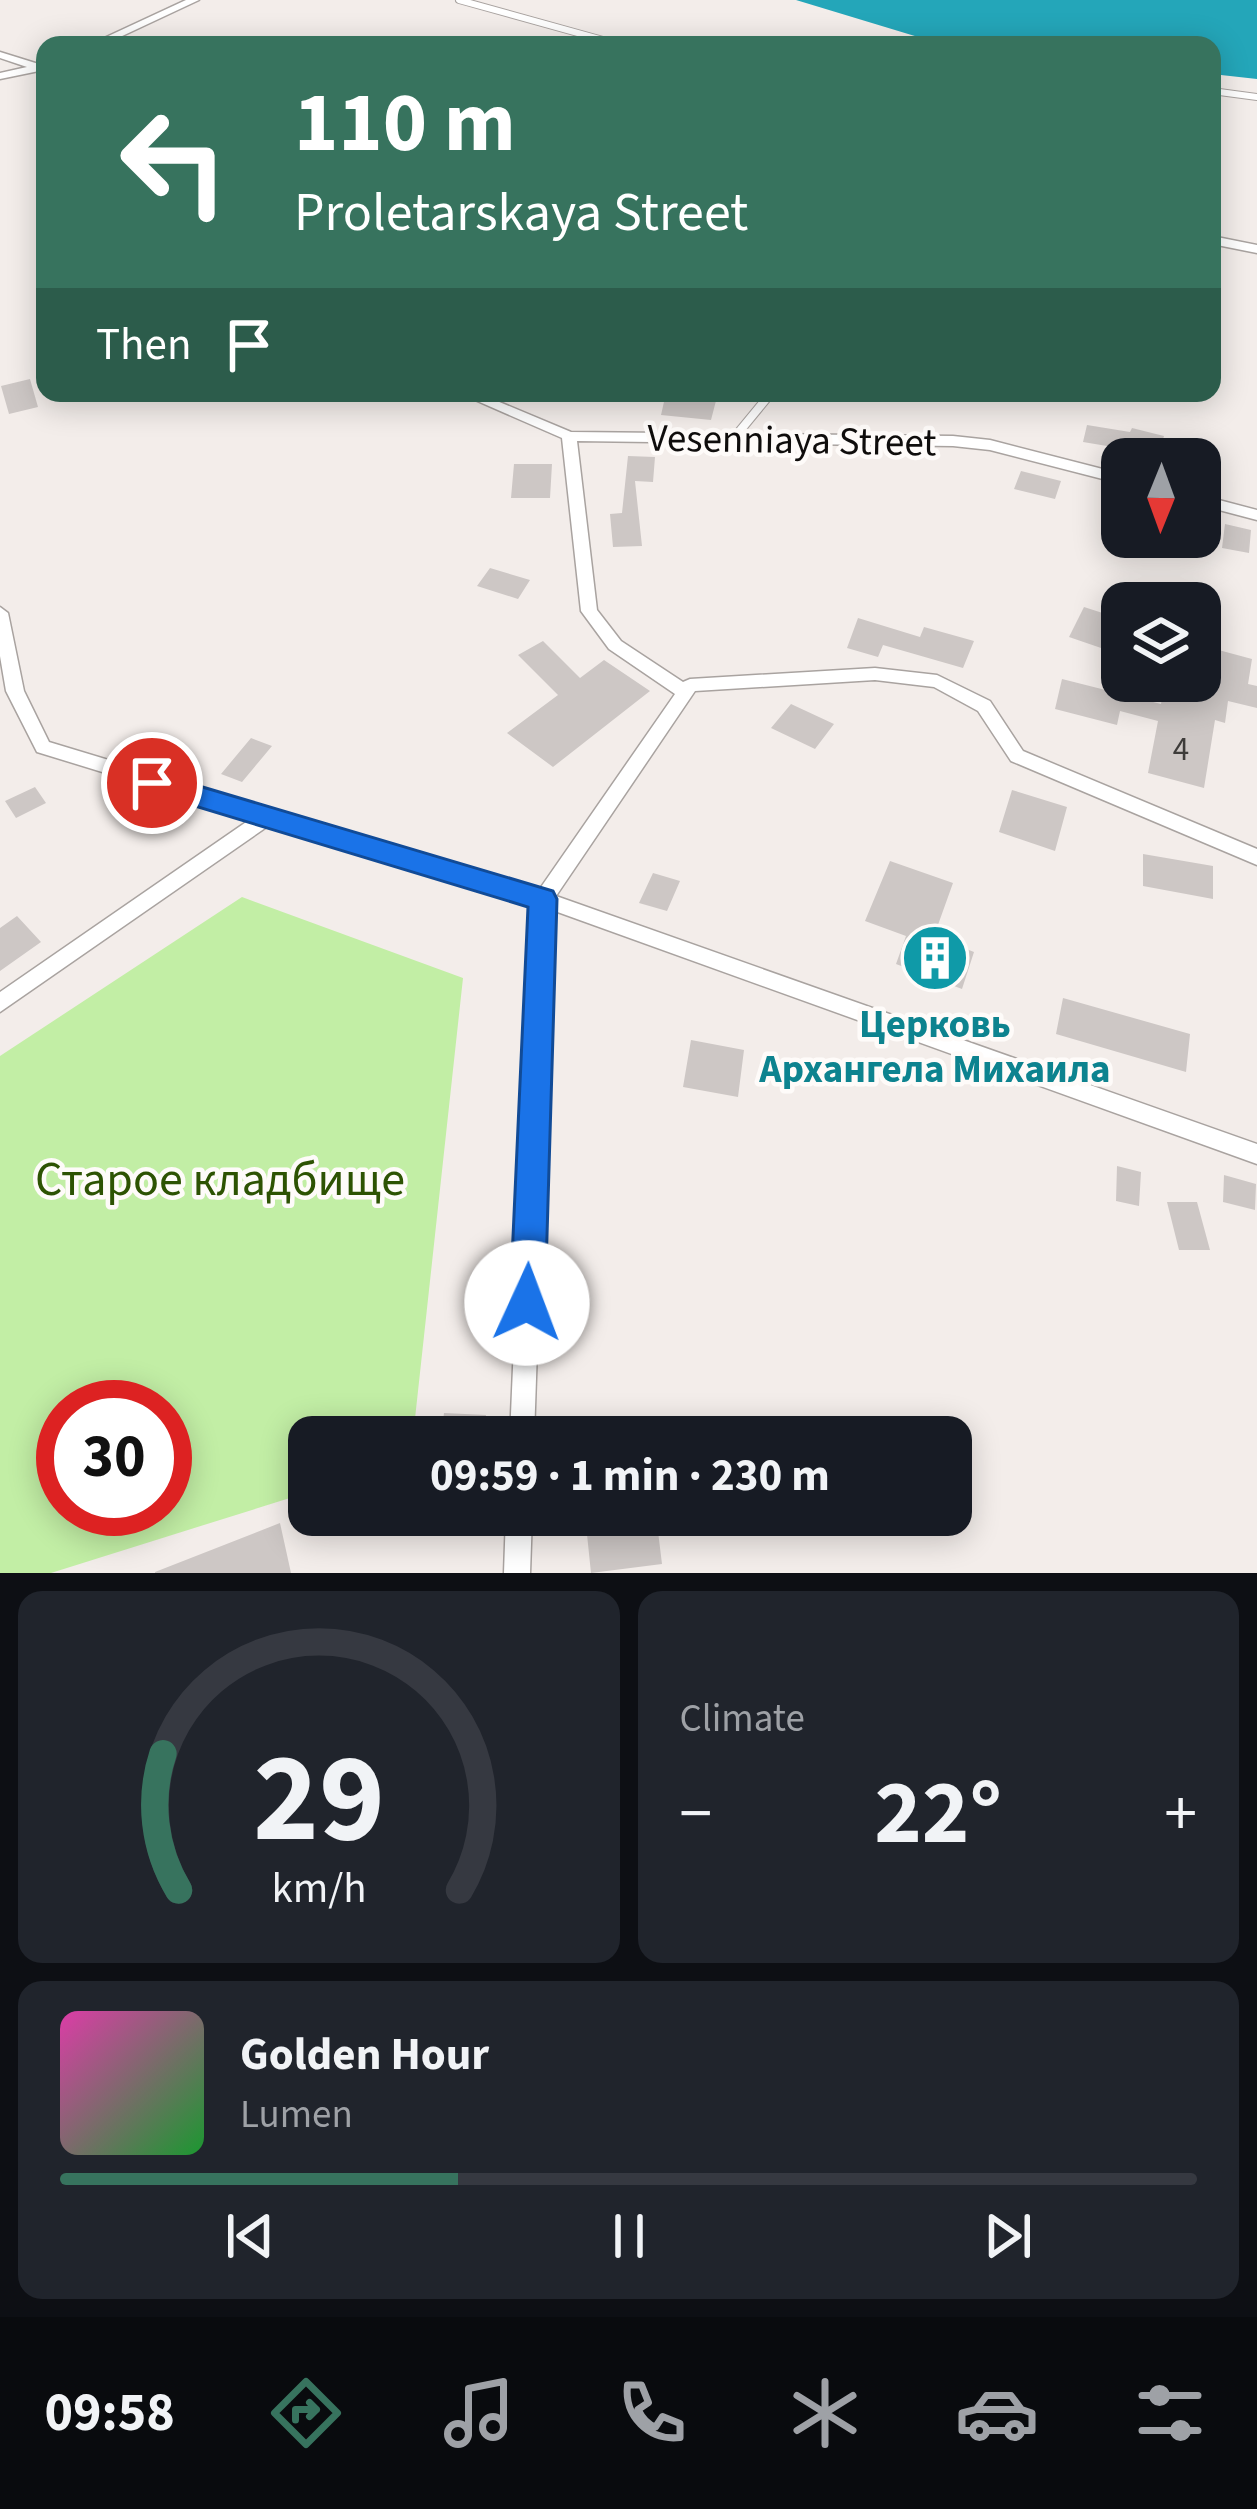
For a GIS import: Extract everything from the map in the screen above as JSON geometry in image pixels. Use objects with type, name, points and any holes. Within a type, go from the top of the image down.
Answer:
[{"type":"street","points":[[114,36],[194,0]]},
{"type":"street","points":[[0,55],[36,65]]},
{"type":"street","points":[[0,76],[36,68]]},
{"type":"street","points":[[1221,243],[1257,249]]},
{"type":"street","name":"Vesenniaya Street","points":[[488,402],[569,436],[990,445],[1101,474]]},
{"type":"street","points":[[569,436],[590,611],[615,644],[685,692]]},
{"type":"street","points":[[1221,505],[1257,514]]},
{"type":"street","points":[[0,613],[15,691],[43,747],[543,899],[1257,1154]]},
{"type":"street","points":[[523,1416],[543,899],[690,686],[875,674],[937,681],[984,706],[1017,756],[1257,856]]},
{"type":"street","points":[[0,1003],[267,817]]},
{"type":"street","points":[[517,1573],[518,1536]]},
{"type":"lane","points":[[459,0],[589,36]]},
{"type":"lane","points":[[1221,93],[1257,97]]},
{"type":"lane","points":[[734,438],[764,402]]},
{"type":"green space","name":"Старое кладбище","points":[[242,897],[463,978],[415,1416],[288,1416],[288,1499],[192,1529],[192,1380],[36,1380],[36,1536],[169,1536],[51,1573],[0,1573],[0,1056]]},
{"type":"water","points":[[796,0],[1257,0],[1257,79],[1221,75],[1221,36],[915,36]]},
{"type":"building","points":[[30,379],[38,407],[9,414],[1,386]]},
{"type":"building","points":[[664,402],[716,402],[711,420],[661,415]]},
{"type":"building","points":[[1087,425],[1164,436],[1101,438],[1101,445],[1083,442]]},
{"type":"building","points":[[628,456],[655,457],[653,482],[635,481],[642,546],[613,547],[610,514],[622,513]]},
{"type":"building","points":[[514,464],[552,464],[550,498],[511,498]]},
{"type":"building","points":[[1021,471],[1061,481],[1055,499],[1014,489]]},
{"type":"building","points":[[1225,524],[1251,530],[1249,553],[1222,548]]},
{"type":"building","points":[[490,568],[530,580],[518,599],[477,586]]},
{"type":"building","points":[[1084,607],[1101,612],[1101,648],[1069,637]]},
{"type":"building","points":[[858,618],[920,637],[924,627],[974,641],[963,668],[883,645],[878,657],[847,648]]},
{"type":"building","points":[[543,641],[580,678],[604,660],[650,691],[553,767],[507,733],[558,695],[518,655]]},
{"type":"building","points":[[1221,651],[1252,659],[1248,684],[1257,686],[1257,708],[1228,701],[1225,723],[1215,720],[1204,788],[1148,773],[1158,721],[1120,711],[1117,725],[1055,709],[1062,679],[1101,689],[1101,702],[1221,702]]},
{"type":"building","points":[[791,704],[834,724],[815,749],[771,728]]},
{"type":"building","points":[[251,738],[272,746],[242,782],[221,774]]},
{"type":"building","points":[[35,787],[46,803],[16,818],[5,801]]},
{"type":"building","points":[[1012,790],[1067,807],[1055,851],[999,832]]},
{"type":"building","points":[[1143,854],[1213,866],[1213,899],[1143,886]]},
{"type":"building","points":[[890,861],[953,883],[934,936],[974,952],[962,989],[896,964],[906,936],[865,921]]},
{"type":"building","points":[[653,873],[680,881],[667,911],[639,903]]},
{"type":"building","points":[[17,916],[41,942],[0,971],[0,928]]},
{"type":"building","points":[[1063,998],[1190,1034],[1186,1072],[1056,1034]]},
{"type":"building","points":[[691,1040],[744,1050],[738,1097],[683,1087]]},
{"type":"building","points":[[1117,1166],[1141,1172],[1139,1206],[1116,1201]]},
{"type":"building","points":[[1224,1175],[1256,1184],[1255,1210],[1223,1202]]},
{"type":"building","points":[[1167,1202],[1197,1202],[1210,1250],[1179,1250]]},
{"type":"building","points":[[280,1523],[291,1573],[155,1573],[155,1572]]},
{"type":"building","points":[[587,1536],[659,1536],[662,1564],[591,1573]]},
{"type":"place","name":"Церковь Архангела Михаила","points":[[935,958]]},
{"type":"route","points":[[152,783],[543,899],[527,1303]]}]
